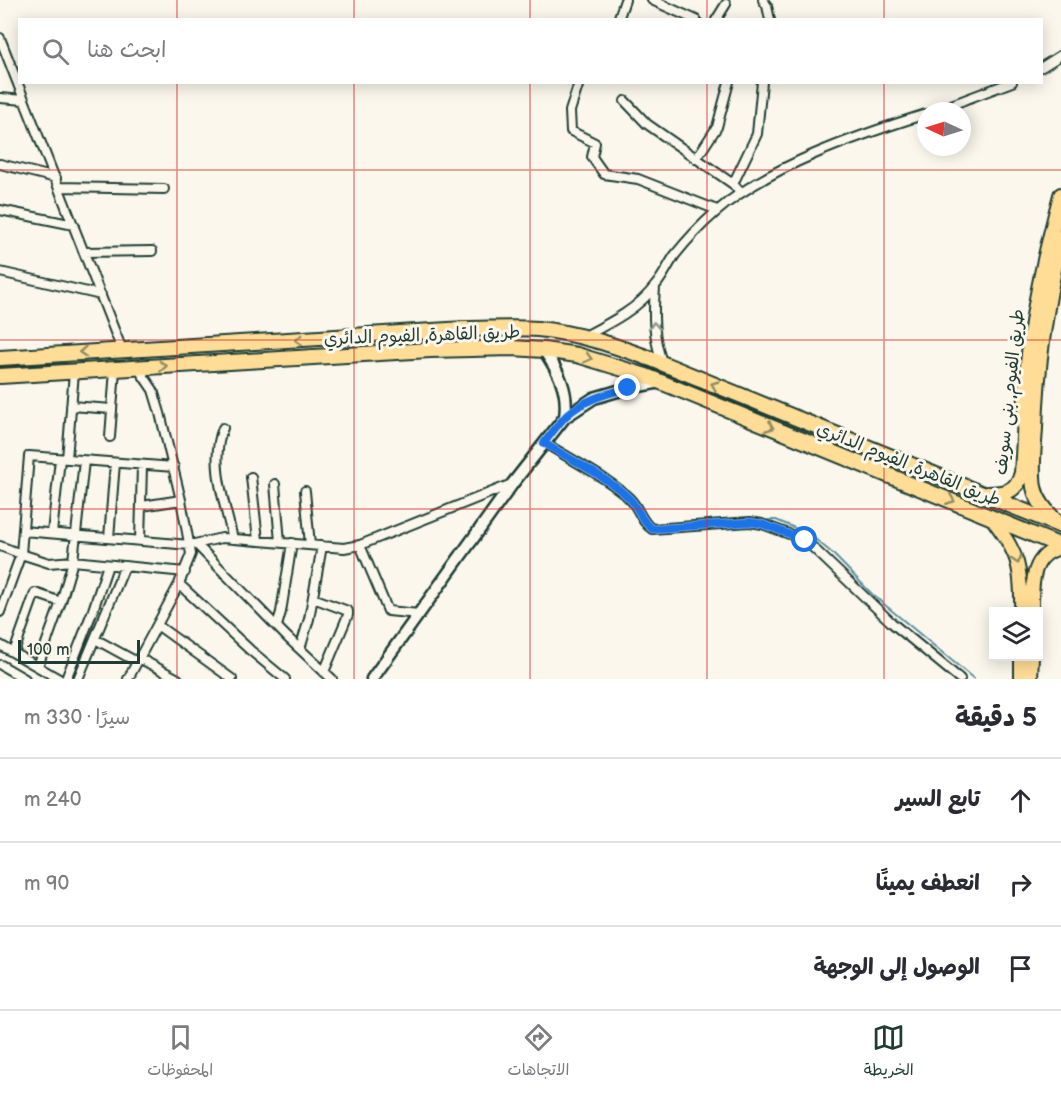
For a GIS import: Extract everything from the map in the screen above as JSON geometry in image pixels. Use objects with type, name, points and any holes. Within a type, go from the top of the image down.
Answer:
[{"type":"highway","name":"طريق الفيوم, بنى سويف","points":[[982,494],[1011,491],[1020,481],[1034,314],[1047,248],[1061,195]]},
{"type":"highway","name":"طريق الفيوم, بنى سويف","points":[[1060,525],[1038,500],[1034,488],[1034,459],[1040,344],[1061,238]]},
{"type":"highway","name":"طريق القاهرة, الفيوم الدائري","points":[[0,358],[464,329],[519,328],[560,332],[583,337],[663,364],[1060,525]]},
{"type":"highway","points":[[325,338],[326,356]]},
{"type":"highway","name":"طريق القاهرة, الفيوم الدائري","points":[[0,376],[479,348],[544,350],[602,362],[662,382],[1061,547]]},
{"type":"highway","points":[[851,460],[858,442]]},
{"type":"main road","points":[[990,516],[1010,543],[1016,556],[1020,570],[1021,607]]},
{"type":"main road","points":[[1032,607],[1032,583],[1037,564],[1048,552],[1061,547]]},
{"type":"main road","points":[[1021,661],[1021,679]]},
{"type":"main road","points":[[1032,661],[1032,679]]},
{"type":"street","points":[[619,18],[625,0]]},
{"type":"street","points":[[652,0],[692,18]]},
{"type":"street","points":[[763,0],[770,18]]},
{"type":"street","points":[[717,18],[726,4]]},
{"type":"street","points":[[0,38],[122,350]]},
{"type":"street","points":[[1043,67],[1061,55]]},
{"type":"street","points":[[696,159],[717,127],[728,84]]},
{"type":"street","points":[[733,184],[757,134],[762,84]]},
{"type":"street","points":[[959,102],[1007,84]]},
{"type":"street","points":[[578,86],[570,111],[571,131],[595,143],[592,157],[604,174],[638,179],[717,210]]},
{"type":"street","points":[[0,98],[24,100]]},
{"type":"street","points":[[625,101],[647,124],[733,184],[740,192]]},
{"type":"street","points":[[583,337],[618,318],[655,287],[674,256],[700,226],[740,192],[757,181],[841,144],[917,117]]},
{"type":"street","points":[[0,164],[57,182],[164,189]]},
{"type":"street","points":[[0,210],[74,225]]},
{"type":"street","points":[[84,252],[152,251]]},
{"type":"street","points":[[0,272],[101,295]]},
{"type":"street","points":[[655,287],[655,342],[663,364]]},
{"type":"street","points":[[544,350],[563,384],[566,396],[565,417]]},
{"type":"street","points":[[138,368],[153,390],[194,545],[332,679]]},
{"type":"street","points":[[110,437],[115,369]]},
{"type":"street","points":[[52,533],[74,372]]},
{"type":"street","points":[[372,679],[513,483],[565,417],[594,398],[628,388],[662,382]]},
{"type":"street","points":[[71,406],[112,409]]},
{"type":"street","points":[[223,428],[218,441],[218,472],[232,539]]},
{"type":"street","points":[[544,443],[631,500],[647,526],[652,529],[750,522],[800,537],[892,623],[960,679]]},
{"type":"street","points":[[0,612],[21,554],[29,456],[174,467]]},
{"type":"street","points":[[38,666],[74,561],[84,461]]},
{"type":"street","points":[[109,538],[115,463]]},
{"type":"street","points":[[141,541],[142,466]]},
{"type":"street","points":[[251,477],[258,540]]},
{"type":"street","points":[[23,531],[194,545],[213,540],[232,539],[344,548],[360,544],[513,483]]},
{"type":"street","points":[[275,484],[280,542]]},
{"type":"street","points":[[305,491],[310,545]]},
{"type":"street","points":[[142,506],[181,500]]},
{"type":"street","points":[[277,626],[292,543]]},
{"type":"street","points":[[360,544],[388,611],[419,614]]},
{"type":"street","points":[[128,679],[179,584],[194,545]]},
{"type":"street","points":[[0,546],[49,563],[74,561],[184,572]]},
{"type":"street","points":[[300,649],[313,598],[322,546]]},
{"type":"street","points":[[66,679],[108,565]]},
{"type":"street","points":[[78,679],[125,566]]},
{"type":"street","points":[[179,584],[285,679]]},
{"type":"street","points":[[25,679],[0,665],[11,650],[35,593],[61,602]]},
{"type":"street","points":[[313,598],[348,611],[324,672]]},
{"type":"street","points":[[157,625],[232,679]]},
{"type":"street","points":[[94,639],[178,679]]},
{"type":"street","points":[[0,645],[59,679]]},
{"type":"waterway","points":[[768,520],[776,520],[809,534],[832,553],[873,595],[974,679]]},
{"type":"route","points":[[628,388],[594,398],[582,405],[565,417],[544,443],[619,490],[631,500],[647,526],[652,529],[696,524],[750,522],[762,524],[805,540]]}]
